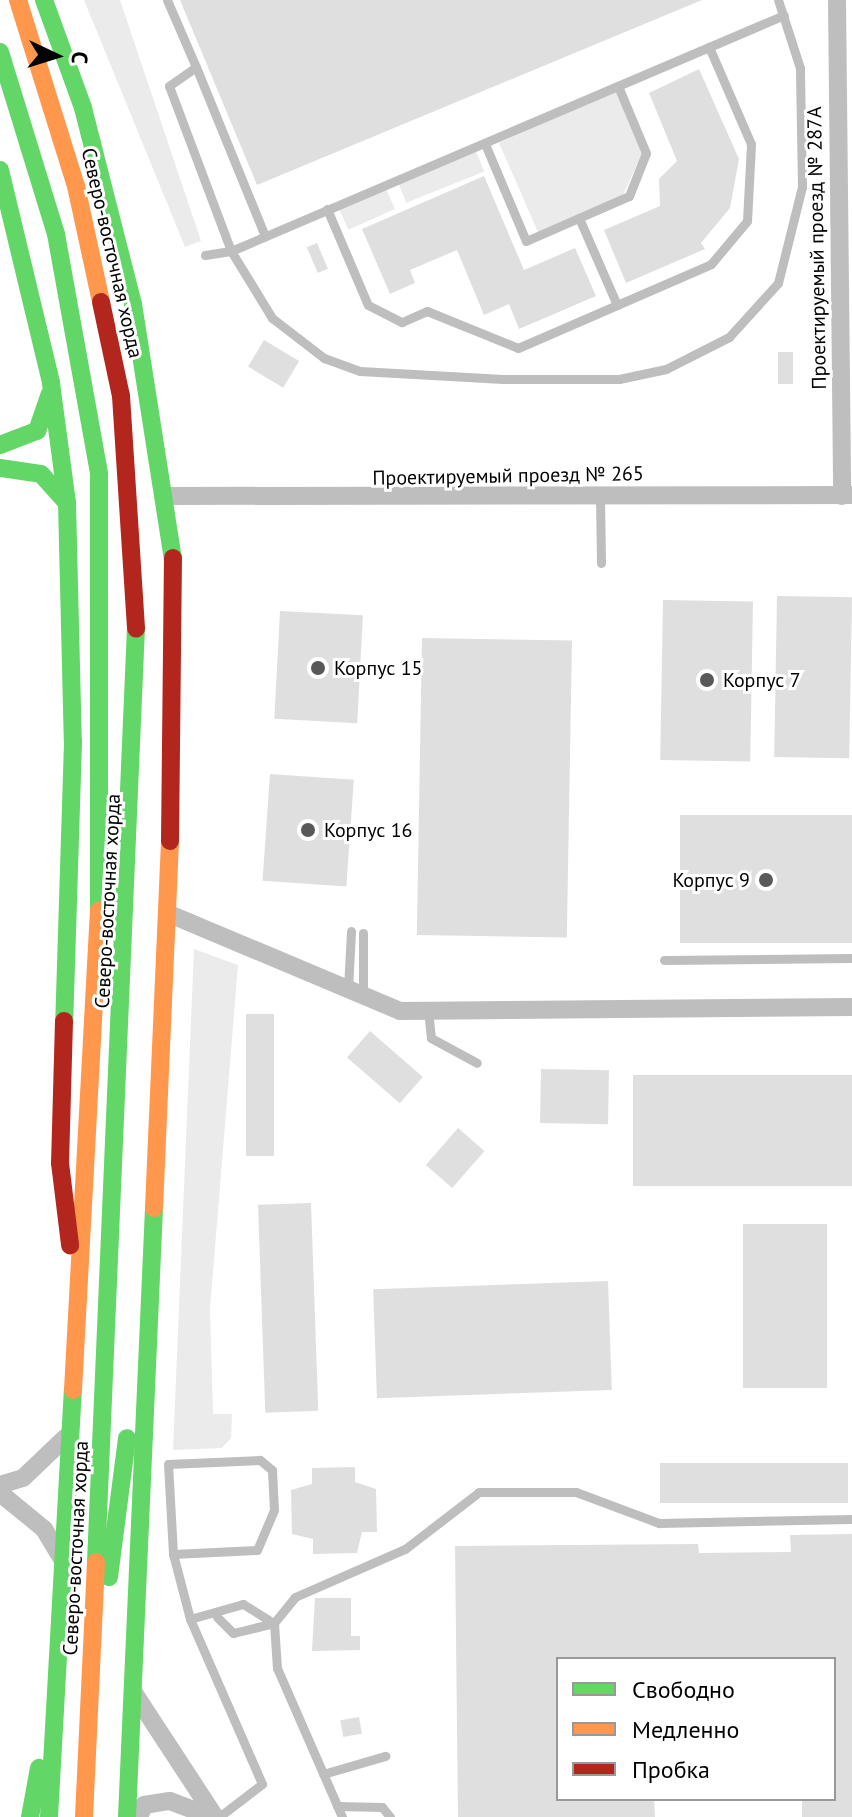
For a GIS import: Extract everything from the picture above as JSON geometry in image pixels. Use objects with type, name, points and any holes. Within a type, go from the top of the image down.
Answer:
[{"type":"main road","name":"Северо-восточная хорда","points":[[18,0],[101,285],[121,396],[137,647],[134,850],[84,1817]]},
{"type":"main road","points":[[44,0],[108,199],[156,416],[166,496],[177,679],[146,1304],[134,1693],[127,1817]]},
{"type":"main road","name":"Северо-восточная хорда","points":[[0,52],[56,234],[95,444],[104,548],[103,828],[49,1817]]},
{"type":"main road","points":[[0,170],[51,383],[67,503],[73,727],[60,1163],[77,1305]]},
{"type":"main road","points":[[0,445],[37,431],[51,383]]},
{"type":"main road","points":[[0,468],[41,474],[67,503]]},
{"type":"main road","points":[[88,1723],[146,1304]]},
{"type":"main road","points":[[30,1817],[59,1634]]},
{"type":"street","name":"Проектируемый проезд № 287А","points":[[837,0],[847,496]]},
{"type":"street","name":"Проектируемый проезд № 265","points":[[166,496],[847,496]]},
{"type":"street","points":[[167,913],[400,1011],[852,1007]]},
{"type":"street","points":[[0,1485],[23,1478],[71,1432]]},
{"type":"street","points":[[0,1493],[44,1529],[63,1561]]},
{"type":"street","points":[[134,1693],[215,1817]]},
{"type":"street","points":[[139,1817],[144,1805],[170,1801],[215,1817]]},
{"type":"lane","points":[[167,0],[265,236]]},
{"type":"lane","points":[[196,67],[173,76],[169,86],[231,251],[272,318],[324,358],[360,371],[423,379],[619,379],[693,358],[750,319],[789,257],[802,187],[802,90],[778,0]]},
{"type":"lane","points":[[205,255],[231,251],[784,15]]},
{"type":"lane","points":[[327,209],[368,305],[402,322],[427,311],[518,348],[711,264],[747,221],[751,144],[709,47]]},
{"type":"lane","points":[[485,144],[526,241],[579,218],[629,196],[646,153],[618,86]]},
{"type":"lane","points":[[579,218],[617,305]]},
{"type":"lane","points":[[600,498],[601,563]]},
{"type":"lane","points":[[351,931],[356,992]]},
{"type":"lane","points":[[356,992],[363,933]]},
{"type":"lane","points":[[664,960],[852,958]]},
{"type":"lane","points":[[428,1010],[431,1038],[477,1063]]},
{"type":"lane","points":[[173,1554],[257,1550],[274,1510],[272,1470],[260,1460],[168,1464],[173,1554],[190,1619],[262,1784],[215,1817]]},
{"type":"lane","points":[[342,1817],[277,1668],[274,1623],[283,1605],[405,1549],[479,1492],[576,1492],[659,1523],[852,1519]]},
{"type":"lane","points":[[190,1619],[217,1617],[243,1604],[274,1623]]},
{"type":"lane","points":[[217,1617],[233,1633],[274,1623]]},
{"type":"lane","points":[[323,1774],[385,1756]]},
{"type":"lane","points":[[337,1806],[382,1807],[390,1817]]},
{"type":"shaded area","points":[[84,0],[120,0],[201,241],[185,247]]},
{"type":"shaded area","points":[[616,91],[642,154],[623,195],[538,232],[499,143]]},
{"type":"shaded area","points":[[476,151],[484,171],[406,203],[398,182]]},
{"type":"shaded area","points":[[386,189],[395,209],[348,230],[339,210]]},
{"type":"shaded area","points":[[194,949],[238,965],[210,1309],[213,1414],[232,1414],[231,1438],[222,1448],[173,1450]]},
{"type":"building","points":[[180,0],[702,0],[257,185]]},
{"type":"building","points":[[699,69],[739,159],[730,208],[701,243],[705,249],[626,283],[604,230],[660,206],[659,179],[677,161],[649,93]]},
{"type":"building","points":[[484,176],[524,270],[575,248],[596,296],[519,329],[509,304],[484,315],[457,250],[410,270],[415,283],[390,294],[362,229]]},
{"type":"building","points":[[317,243],[328,269],[318,273],[307,247]]},
{"type":"building","points":[[264,340],[299,361],[283,388],[248,367]]},
{"type":"building","points":[[778,352],[793,352],[793,384],[778,384]]},
{"type":"building","points":[[777,596],[852,597],[849,758],[774,757]]},
{"type":"building","name":"Корпус 7","points":[[663,600],[753,602],[750,762],[660,760]]},
{"type":"building","name":"Корпус 15","points":[[280,611],[363,615],[357,723],[274,719]]},
{"type":"building","points":[[422,638],[572,641],[567,938],[417,935]]},
{"type":"building","name":"Корпус 16","points":[[270,774],[354,780],[346,887],[263,881]]},
{"type":"building","name":"Корпус 9","points":[[680,815],[852,815],[852,943],[680,943]]},
{"type":"building","points":[[246,1014],[274,1014],[274,1156],[246,1156]]},
{"type":"building","points":[[370,1031],[423,1077],[400,1103],[347,1057]]},
{"type":"building","points":[[541,1069],[609,1070],[608,1124],[540,1123]]},
{"type":"building","points":[[633,1075],[852,1075],[852,1186],[633,1186]]},
{"type":"building","points":[[458,1128],[484,1151],[452,1188],[426,1165]]},
{"type":"building","points":[[311,1203],[318,1411],[265,1413],[258,1205]]},
{"type":"building","points":[[743,1224],[827,1224],[827,1388],[743,1388]]},
{"type":"building","points":[[608,1281],[612,1390],[377,1398],[373,1289]]},
{"type":"building","points":[[660,1463],[848,1463],[848,1503],[660,1503]]},
{"type":"building","points":[[355,1467],[355,1482],[376,1489],[377,1532],[362,1532],[357,1553],[313,1554],[313,1539],[292,1534],[291,1490],[312,1484],[312,1468]]},
{"type":"building","points":[[852,1534],[852,1817],[802,1817],[802,1801],[836,1801],[836,1657],[556,1657],[556,1801],[654,1801],[655,1817],[458,1817],[455,1546],[698,1544],[699,1553],[791,1552],[790,1535]]},
{"type":"building","points":[[315,1598],[351,1598],[351,1636],[360,1636],[360,1650],[312,1651]]},
{"type":"building","points":[[359,1717],[362,1734],[343,1737],[340,1720]]},
{"type":"traffic: fast","points":[[44,0],[83,108],[133,304],[173,558]]},
{"type":"traffic: fast","points":[[0,52],[56,234],[99,474],[99,911]]},
{"type":"traffic: fast","points":[[0,170],[51,383],[67,503],[73,742],[64,1021]]},
{"type":"traffic: fast","points":[[0,445],[37,431],[50,394]]},
{"type":"traffic: fast","points":[[0,468],[41,474],[67,503]]},
{"type":"traffic: fast","points":[[96,1562],[136,629]]},
{"type":"traffic: fast","points":[[127,1817],[154,1208]]},
{"type":"traffic: fast","points":[[49,1817],[73,1390]]},
{"type":"traffic: fast","points":[[109,1577],[127,1438]]},
{"type":"traffic: fast","points":[[30,1817],[39,1768]]},
{"type":"traffic: slow","points":[[18,0],[76,186],[101,302]]},
{"type":"traffic: slow","points":[[154,1208],[170,841]]},
{"type":"traffic: slow","points":[[73,1390],[99,911]]},
{"type":"traffic: slow","points":[[84,1817],[96,1562]]},
{"type":"traffic: jam","points":[[101,302],[121,396],[136,629]]},
{"type":"traffic: jam","points":[[170,841],[173,558]]},
{"type":"traffic: jam","points":[[64,1021],[60,1163],[70,1245]]},
{"type":"place","name":"Корпус 15","points":[[318,668]]},
{"type":"place","name":"Корпус 7","points":[[707,680]]},
{"type":"place","name":"Корпус 16","points":[[308,830]]},
{"type":"place","name":"Корпус 9","points":[[766,880]]}]
